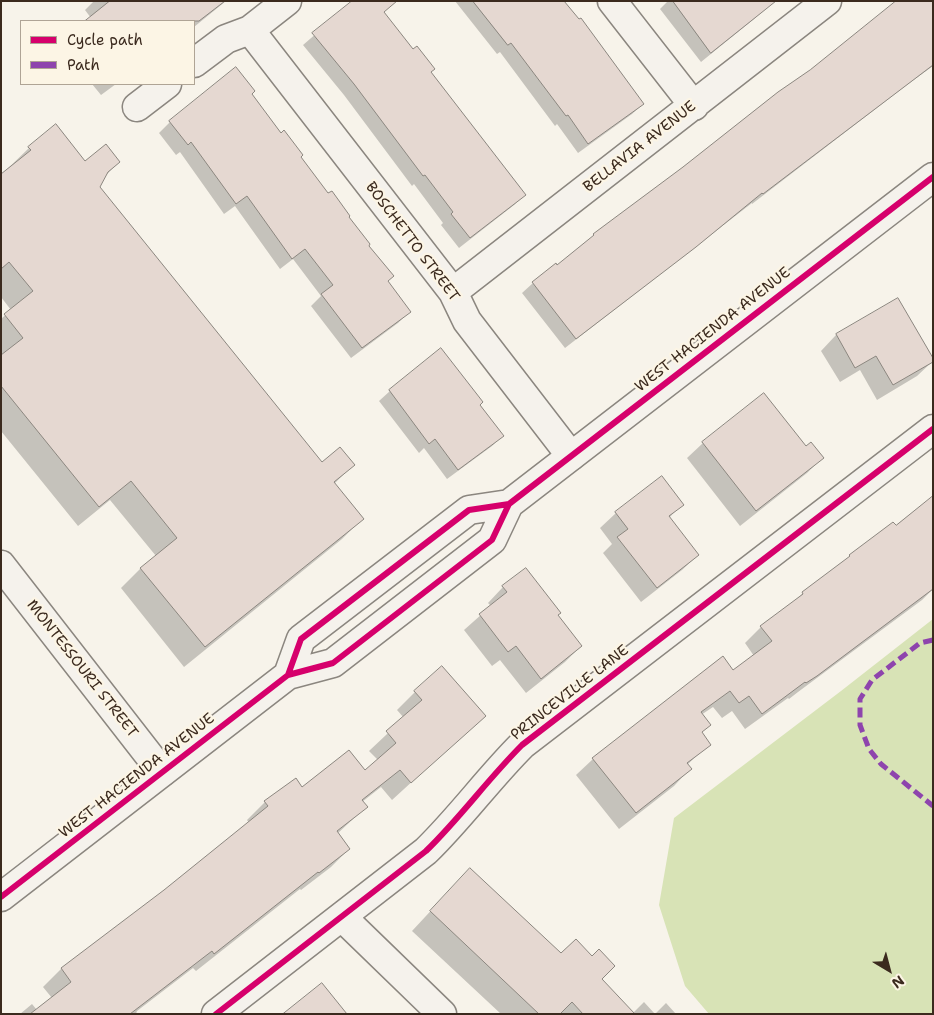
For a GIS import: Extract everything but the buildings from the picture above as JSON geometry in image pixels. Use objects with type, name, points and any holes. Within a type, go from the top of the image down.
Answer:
[{"type":"street","points":[[195,63],[226,39],[250,30],[287,1]]},
{"type":"street","points":[[612,1],[694,106]]},
{"type":"street","name":"BELLAVIA AVENUE","points":[[453,292],[827,1]]},
{"type":"street","name":"BOSCHETTO STREET","points":[[250,30],[453,292],[467,321],[571,456]]},
{"type":"street","points":[[137,107],[166,85]]},
{"type":"street","name":"WEST HACIENDA AVENUE","points":[[1,897],[288,675],[333,664],[492,540],[509,504],[933,177]]},
{"type":"street","name":"PRINCEVILLE LANE","points":[[216,1014],[426,851],[447,831],[495,773],[522,745],[933,429]]},
{"type":"street","name":"WEST HACIENDA AVENUE","points":[[288,675],[301,639],[469,510],[509,504]]},
{"type":"street","points":[[333,664],[371,610],[406,584],[412,575],[409,556]]},
{"type":"street","name":"MONTESSOURI STREET","points":[[1,565],[162,772]]},
{"type":"street","points":[[342,917],[442,1014]]},
{"type":"green space","points":[[933,619],[933,1014],[709,1014],[685,986],[659,905],[674,818]]},
{"type":"marked path","points":[[933,640],[920,643],[872,680],[860,699],[860,725],[869,749],[881,764],[933,806]]},
{"type":"cycle path","points":[[1,897],[288,675],[333,663],[492,540],[509,504],[933,177]]},
{"type":"cycle path","points":[[216,1014],[426,851],[522,745],[933,429]]},
{"type":"cycle path","points":[[288,675],[301,639],[469,510],[509,504]]}]
